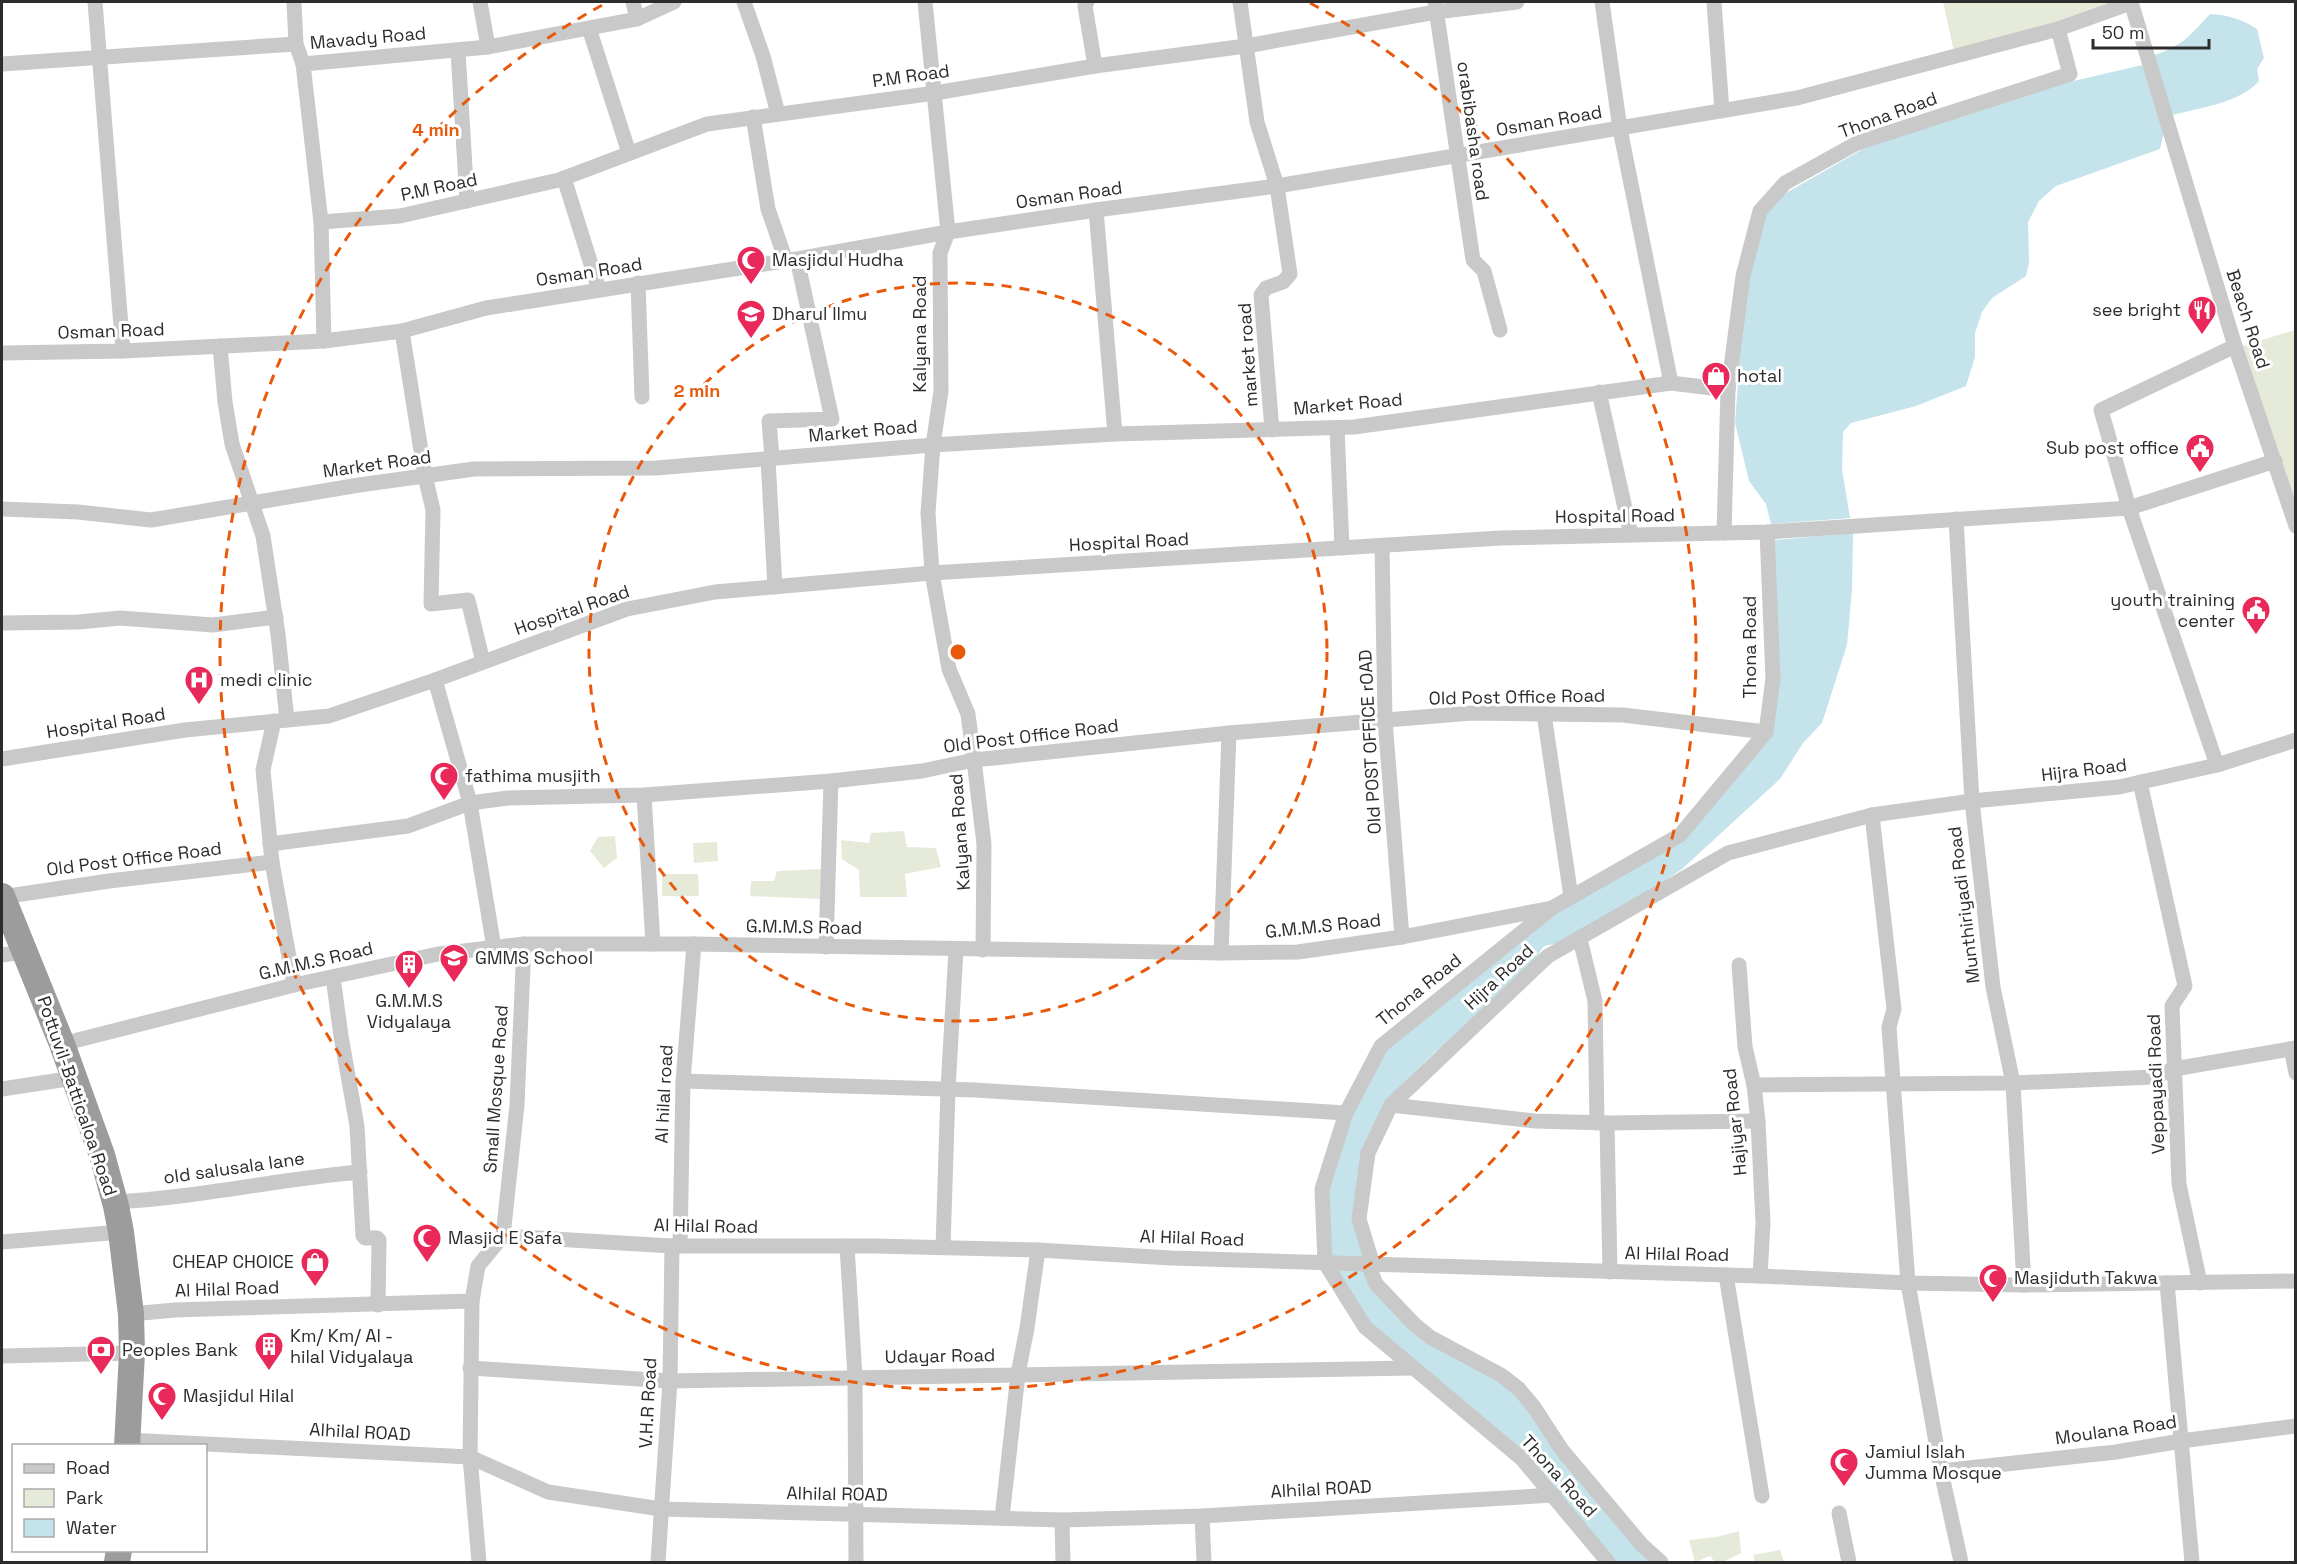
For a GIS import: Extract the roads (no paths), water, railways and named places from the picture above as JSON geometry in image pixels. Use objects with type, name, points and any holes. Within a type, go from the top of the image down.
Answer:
[{"type":"highway","name":"Pottuvil-Batticaloa Road","points":[[2,896],[13,954],[62,1044],[102,1155],[121,1232],[131,1314],[132,1353],[127,1443]]},
{"type":"street","points":[[95,2],[123,351]]},
{"type":"street","points":[[294,2],[296,44]]},
{"type":"street","points":[[480,2],[488,47]]},
{"type":"street","points":[[633,2],[637,19]]},
{"type":"street","name":"Mavady Road","points":[[2,64],[296,44],[303,64],[458,51],[637,19],[674,2]]},
{"type":"street","points":[[744,2],[763,56],[778,114]]},
{"type":"street","name":"Kalyana Road","points":[[925,2],[948,232],[940,253],[941,391],[933,445],[928,513],[932,573],[949,669],[968,714],[974,760],[984,844],[983,950]]},
{"type":"street","points":[[1087,2],[1085,6],[1095,66]]},
{"type":"street","points":[[1240,2],[1257,122],[1277,186]]},
{"type":"street","name":"P.M Road","points":[[321,222],[400,216],[564,178],[707,124],[935,93],[1095,66],[1246,46],[1436,7],[1517,2]]},
{"type":"street","points":[[1602,2],[1620,129],[1671,383]]},
{"type":"street","points":[[1714,2],[1722,111]]},
{"type":"street","name":"Osman Road","points":[[2,353],[123,351],[324,341],[402,331],[486,308],[792,260],[948,232],[1277,186],[1797,98],[2058,29],[2131,2]]},
{"type":"street","name":"Beach Road","points":[[2131,2],[2235,346],[2295,526]]},
{"type":"street","name":"orabibasha road","points":[[1436,7],[1473,260],[1484,272],[1500,330]]},
{"type":"street","points":[[589,28],[629,153]]},
{"type":"street","name":"Thona Road","points":[[1724,533],[1728,390],[1743,276],[1760,211],[1785,183],[1857,143],[2070,74],[2058,29]]},
{"type":"street","points":[[458,51],[467,201]]},
{"type":"street","points":[[303,64],[321,222],[324,341]]},
{"type":"street","points":[[753,117],[768,209],[792,260],[832,419],[769,422],[775,587]]},
{"type":"street","points":[[564,178],[599,290]]},
{"type":"street","name":"market road","points":[[1272,430],[1262,295],[1266,288],[1283,282],[1290,274],[1277,186]]},
{"type":"street","points":[[1096,210],[1115,434]]},
{"type":"street","points":[[638,283],[642,397]]},
{"type":"street","points":[[402,331],[425,476],[433,510],[431,604],[468,600],[483,662]]},
{"type":"street","points":[[220,346],[225,402],[232,444],[263,536],[276,617],[280,720],[263,770],[272,862],[294,985]]},
{"type":"street","points":[[2217,765],[2129,508],[2101,410],[2235,346]]},
{"type":"street","name":"Market Road","points":[[2,509],[78,512],[151,520],[474,469],[656,468],[933,445],[1115,434],[1354,427],[1671,383],[1728,390]]},
{"type":"street","points":[[1599,392],[1631,535]]},
{"type":"street","points":[[1336,428],[1342,549]]},
{"type":"street","name":"Hospital Road","points":[[2,759],[185,730],[329,716],[435,680],[627,609],[715,592],[932,573],[1501,538],[1767,532],[2129,508],[2274,461]]},
{"type":"street","name":"Munthiriyadi Road","points":[[1956,519],[1972,801],[1993,987],[2013,1083],[2024,1285]]},
{"type":"street","name":"Thona Road","points":[[1608,1563],[1554,1495],[1522,1460],[1365,1327],[1325,1263],[1322,1189],[1346,1113],[1381,1046],[1552,908],[1680,836],[1766,732],[1773,678],[1767,532]]},
{"type":"street","name":"Old POST OFFICE rOAD","points":[[1382,546],[1385,720],[1402,936]]},
{"type":"street","points":[[2,623],[80,622],[120,618],[213,624],[276,617]]},
{"type":"street","points":[[435,680],[470,803],[494,948]]},
{"type":"street","name":"Old Post Office Road","points":[[270,844],[408,826],[470,803],[508,798],[644,795],[831,781],[922,771],[974,760],[1229,733],[1472,713],[1623,715],[1766,732]]},
{"type":"street","points":[[1544,714],[1571,897]]},
{"type":"street","points":[[1221,953],[1229,733]]},
{"type":"street","name":"Hijra Road","points":[[1661,1563],[1642,1545],[1562,1450],[1534,1407],[1519,1389],[1501,1375],[1430,1337],[1414,1324],[1376,1284],[1359,1219],[1368,1153],[1391,1105],[1548,956],[1728,853],[1872,814],[1972,801],[2119,787],[2217,765],[2295,740]]},
{"type":"street","points":[[826,947],[831,781]]},
{"type":"street","name":"Veppayadi Road","points":[[2140,782],[2185,986],[2172,1006],[2179,1185],[2200,1283]]},
{"type":"street","points":[[644,795],[653,944]]},
{"type":"street","points":[[1872,814],[1894,1010],[1889,1027],[1908,1283],[1941,1471],[1961,1563]]},
{"type":"street","name":"Old Post Office Road","points":[[2,896],[272,862]]},
{"type":"street","name":"G.M.M.S Road","points":[[62,1044],[333,976],[438,954],[524,944],[1298,952],[1402,936],[1552,908]]},
{"type":"street","points":[[1580,939],[1594,1001],[1610,1272]]},
{"type":"street","name":"Small Mosque Road","points":[[503,1236],[517,1105],[524,944]]},
{"type":"street","name":"Al hilal road","points":[[676,1246],[682,1081],[694,944]]},
{"type":"street","points":[[943,1247],[948,1089],[956,950]]},
{"type":"street","name":"Hajiyar Road","points":[[1739,965],[1745,1047],[1754,1086],[1758,1121],[1763,1223],[1760,1276]]},
{"type":"street","points":[[333,976],[357,1126],[363,1236],[379,1240],[378,1305]]},
{"type":"street","points":[[1754,1086],[2013,1083],[2154,1077],[2174,1069],[2293,1048],[2295,1073]]},
{"type":"street","points":[[2,1089],[74,1078]]},
{"type":"street","points":[[682,1081],[948,1089],[1346,1113]]},
{"type":"street","points":[[1391,1105],[1535,1121],[1602,1123],[1758,1121]]},
{"type":"street","name":"old salusala lane","points":[[114,1202],[204,1194],[262,1183],[360,1172]]},
{"type":"street","points":[[2,1242],[121,1232]]},
{"type":"street","points":[[479,1563],[470,1457],[472,1301],[478,1266],[503,1236]]},
{"type":"street","name":"Al Hilal Road","points":[[503,1236],[676,1246],[943,1247],[1170,1258],[1760,1276],[1908,1283],[2024,1285],[2295,1281]]},
{"type":"street","name":"V.H.R Road","points":[[658,1563],[676,1246]]},
{"type":"street","points":[[847,1246],[855,1377],[856,1563]]},
{"type":"street","points":[[1002,1518],[1018,1374],[1038,1250]]},
{"type":"street","points":[[1726,1275],[1762,1496]]},
{"type":"street","points":[[2167,1283],[2192,1563]]},
{"type":"street","name":"Al Hilal Road","points":[[131,1314],[175,1310],[472,1301]]},
{"type":"street","points":[[2,1356],[132,1353]]},
{"type":"street","name":"Udayar Road","points":[[470,1368],[670,1381],[1412,1368]]},
{"type":"street","name":"Moulana Road","points":[[1941,1471],[2116,1452],[2295,1426]]},
{"type":"street","name":"Alhilal ROAD","points":[[127,1443],[152,1444]]},
{"type":"street","name":"Alhilal ROAD","points":[[207,1446],[470,1457],[548,1492],[661,1509],[1062,1520],[1202,1516],[1554,1495]]},
{"type":"street","points":[[1839,1513],[1849,1563]]},
{"type":"street","points":[[1202,1516],[1204,1563]]},
{"type":"street","points":[[1062,1520],[1063,1563]]},
{"type":"water","points":[[2210,14],[2234,18],[2257,29],[2264,58],[2257,69],[2259,81],[2241,95],[2230,100],[2172,115],[2148,57],[2176,46]]},
{"type":"water","points":[[2142,65],[2166,123],[2160,149],[2056,186],[2039,201],[2028,222],[2029,263],[2026,276],[1992,298],[1982,312],[1975,333],[1975,357],[1966,386],[1916,406],[1851,423],[1843,432],[1842,469],[1850,518],[1771,524],[1766,504],[1749,481],[1735,423],[1738,384],[1735,372],[1760,211],[1786,193],[1863,149],[2015,92]]},
{"type":"water","points":[[1853,533],[1852,589],[1847,645],[1822,723],[1803,743],[1780,779],[1682,869],[1580,939],[1544,946],[1513,990],[1434,1053],[1400,1087],[1368,1153],[1357,1237],[1396,1306],[1501,1375],[1661,1562],[1608,1562],[1549,1490],[1365,1327],[1325,1255],[1322,1195],[1378,1051],[1552,908],[1666,850],[1766,732],[1774,540]]},
{"type":"place","name":"Masjidul Hudha","points":[[751,286]]},
{"type":"place","name":"see bright","points":[[2202,336]]},
{"type":"place","name":"Dharul Ilmu","points":[[751,340]]},
{"type":"place","name":"hotal","points":[[1716,402]]},
{"type":"place","name":"Sub post office","points":[[2200,474]]},
{"type":"place","name":"youth training center","points":[[2256,636]]},
{"type":"place","name":"medi clinic","points":[[199,706]]},
{"type":"place","name":"fathima musjith","points":[[444,802]]},
{"type":"place","name":"GMMS School","points":[[454,984]]},
{"type":"place","name":"G.M.M.S Vidyalaya","points":[[409,990]]},
{"type":"place","name":"Masjid E Safa","points":[[427,1264]]},
{"type":"place","name":"CHEAP CHOICE","points":[[315,1288]]},
{"type":"place","name":"Masjiduth Takwa","points":[[1993,1304]]},
{"type":"place","name":"Km/ Km/ Al - hilal Vidyalaya","points":[[269,1372]]},
{"type":"place","name":"Peoples Bank","points":[[101,1376]]},
{"type":"place","name":"Masjidul Hilal","points":[[162,1422]]},
{"type":"place","name":"Jamiul Islah Jumma Mosque","points":[[1844,1488]]}]
